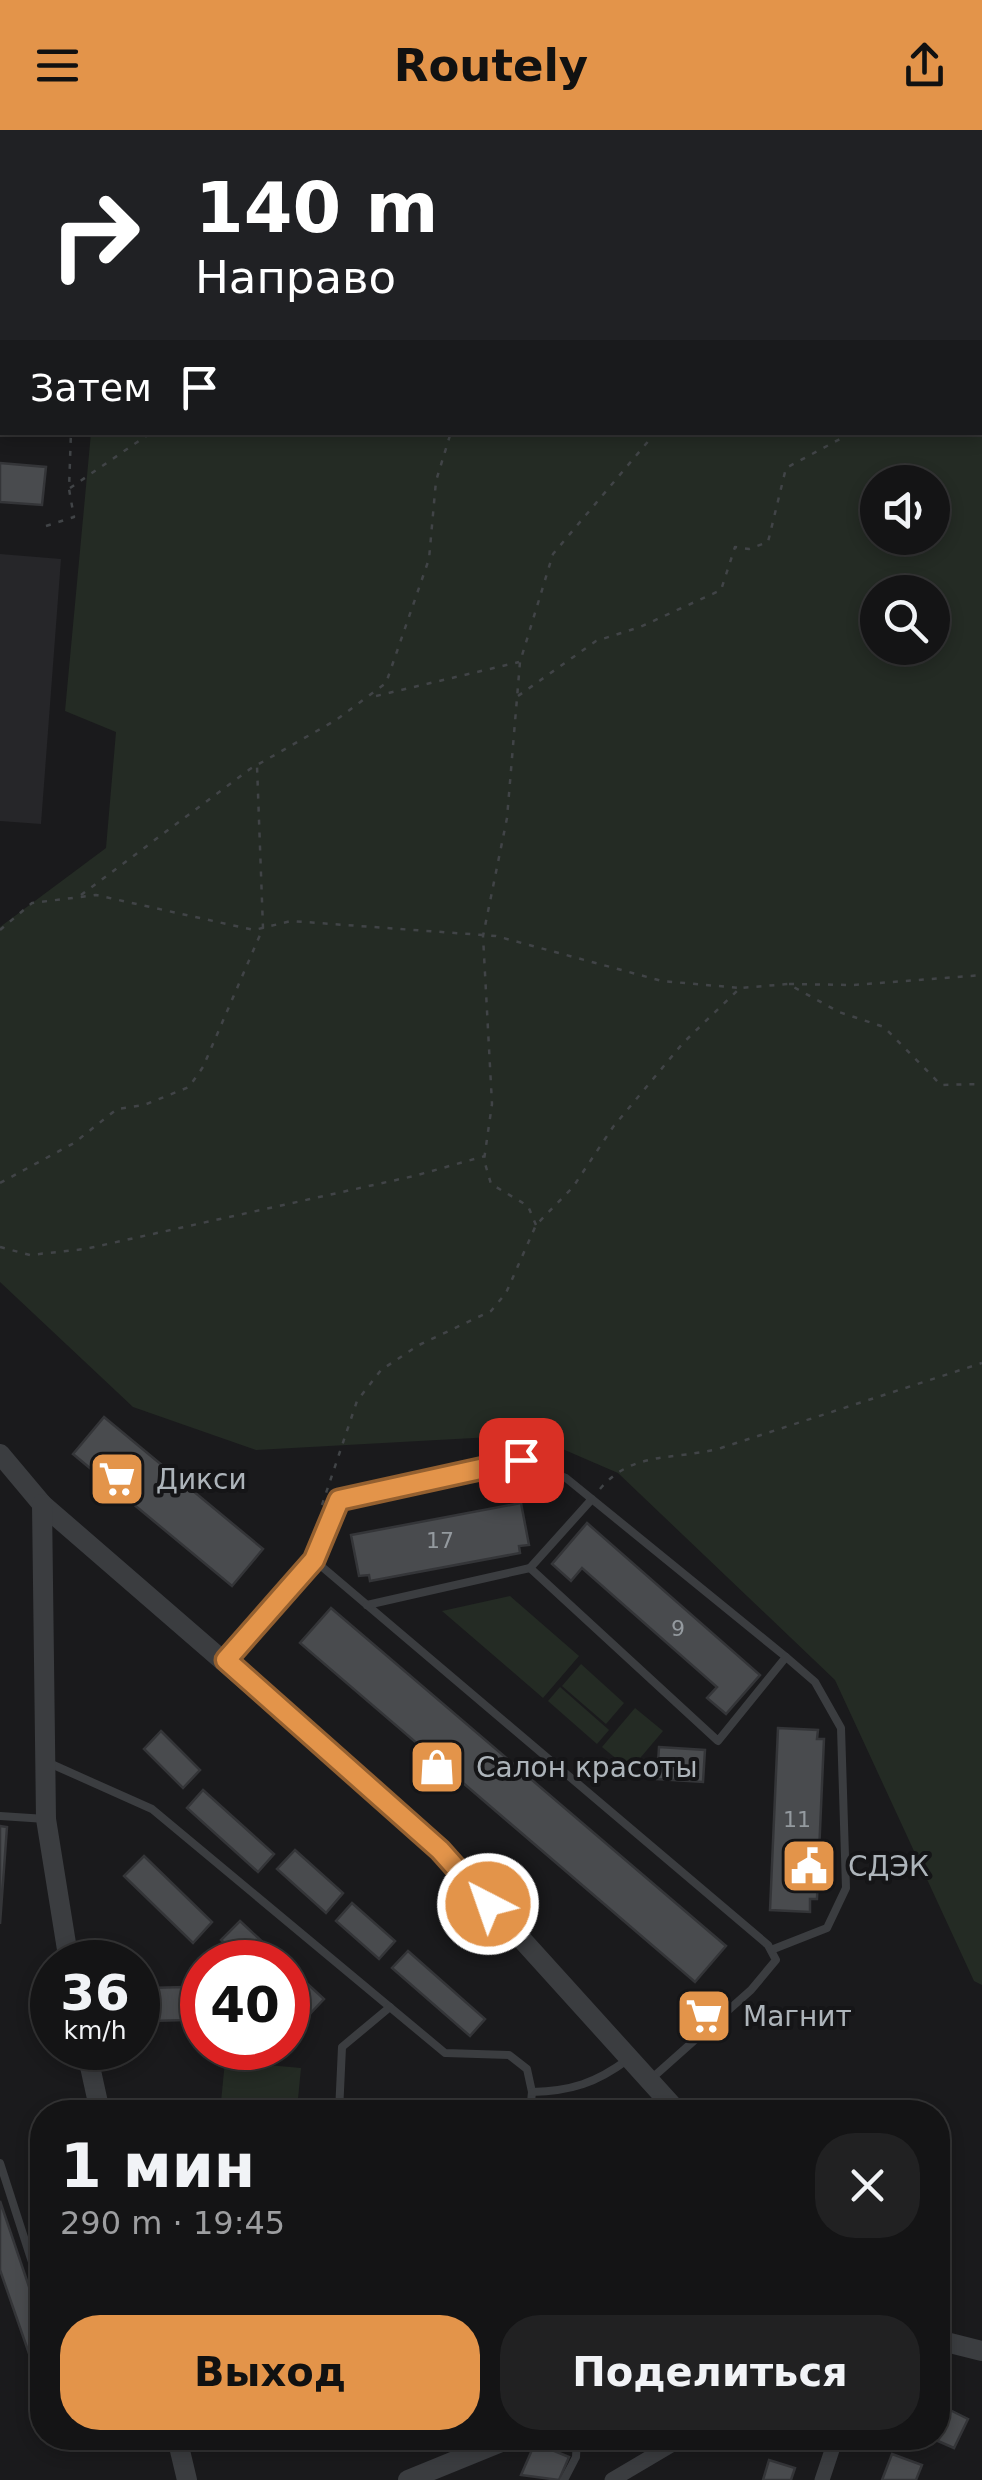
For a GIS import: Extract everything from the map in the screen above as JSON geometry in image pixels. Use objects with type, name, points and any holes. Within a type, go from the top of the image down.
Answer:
[{"type":"street","points":[[0,1454],[42,1504],[440,1850],[666,2100]]},
{"type":"street","points":[[42,1504],[46,1819],[66,1940]]},
{"type":"street","points":[[91,2070],[97,2100]]},
{"type":"street","points":[[950,2343],[982,2352]]},
{"type":"street","points":[[180,2450],[187,2480]]},
{"type":"street","points":[[408,2480],[481,2450]]},
{"type":"street","points":[[612,2480],[663,2450]]},
{"type":"street","points":[[822,2480],[832,2450]]},
{"type":"lane","points":[[226,1660],[314,1560],[339,1500],[521,1460],[566,1478],[815,1682],[841,1728],[846,1888],[826,1928],[771,1950]]},
{"type":"lane","points":[[367,1605],[530,1568],[592,1499]]},
{"type":"lane","points":[[314,1560],[771,1950],[776,1960],[751,1990],[648,2082]]},
{"type":"lane","points":[[530,1568],[718,1741],[786,1657]]},
{"type":"lane","points":[[48,1762],[152,1809],[445,2053],[509,2056],[528,2069],[531,2100]]},
{"type":"lane","points":[[0,1816],[46,1819]]},
{"type":"lane","points":[[340,2100],[342,2047],[390,2007]]},
{"type":"lane","points":[[532,2092],[569,2091],[600,2080],[627,2060]]},
{"type":"lane","points":[[0,2163],[30,2256]]},
{"type":"lane","points":[[564,2480],[574,2450]]},
{"type":"path","points":[[46,526],[74,517],[69,489],[71,435]]},
{"type":"path","points":[[69,489],[148,435]]},
{"type":"path","points":[[79,897],[257,765],[372,697],[386,683],[429,558],[436,480],[450,435]]},
{"type":"path","points":[[536,1225],[528,1206],[491,1184],[485,1156],[492,1104],[483,936],[506,818],[520,662],[553,554],[653,435]]},
{"type":"path","points":[[517,696],[596,641],[640,627],[721,590],[735,547],[749,549],[768,542],[786,468],[848,435]]},
{"type":"path","points":[[372,697],[520,662]]},
{"type":"path","points":[[0,1183],[74,1143],[117,1109],[144,1105],[189,1087],[203,1067],[263,928],[257,765]]},
{"type":"path","points":[[0,930],[32,903],[96,894],[254,930],[291,921],[390,924],[496,936],[662,981],[740,988],[854,985],[982,975]]},
{"type":"path","points":[[788,984],[838,1012],[861,1016],[884,1027],[940,1085],[982,1084]]},
{"type":"path","points":[[321,1509],[357,1401],[394,1362],[491,1311],[506,1293],[536,1225],[573,1188],[613,1128],[683,1042],[740,988]]},
{"type":"path","points":[[0,1247],[30,1256],[85,1249],[414,1176],[485,1156]]},
{"type":"path","points":[[592,1499],[617,1469],[634,1462],[683,1458],[721,1448],[982,1363]]},
{"type":"shaded area","points":[[91,435],[982,435],[982,1985],[974,1981],[835,1680],[618,1473],[530,1435],[256,1450],[133,1407],[0,1282],[0,927],[106,848],[116,732],[65,711]]},
{"type":"shaded area","points":[[0,554],[61,559],[41,824],[0,821]]},
{"type":"shaded area","points":[[510,1596],[579,1656],[543,1698],[442,1611]]},
{"type":"shaded area","points":[[581,1664],[624,1703],[606,1724],[562,1686]]},
{"type":"shaded area","points":[[560,1687],[609,1730],[597,1744],[548,1701]]},
{"type":"shaded area","points":[[635,1708],[663,1731],[630,1770],[602,1747]]},
{"type":"shaded area","points":[[224,2070],[301,2070],[298,2100],[221,2100]]},
{"type":"building","points":[[0,463],[46,467],[42,505],[0,502]]},
{"type":"building","points":[[104,1417],[263,1549],[232,1586],[73,1454]]},
{"type":"building","points":[[521,1503],[529,1545],[519,1546],[520,1553],[370,1581],[369,1575],[359,1576],[351,1535]]},
{"type":"building","points":[[587,1523],[760,1675],[726,1714],[707,1698],[717,1687],[582,1568],[571,1581],[552,1564]]},
{"type":"building","points":[[331,1608],[726,1946],[695,1982],[300,1643]]},
{"type":"building","points":[[778,1728],[818,1730],[817,1739],[824,1739],[817,1899],[810,1899],[810,1912],[770,1910]]},
{"type":"building","points":[[161,1731],[200,1770],[183,1788],[144,1749]]},
{"type":"building","points":[[659,1747],[705,1750],[703,1782],[657,1779]]},
{"type":"building","points":[[203,1790],[274,1854],[258,1872],[187,1808]]},
{"type":"building","points":[[0,1826],[7,1827],[0,1924]]},
{"type":"building","points":[[295,1850],[343,1893],[326,1913],[277,1869]]},
{"type":"building","points":[[144,1856],[212,1922],[196,1940],[190,1940],[124,1876]]},
{"type":"building","points":[[352,1903],[395,1941],[379,1959],[336,1921]]},
{"type":"building","points":[[240,1921],[260,1940],[221,1940]]},
{"type":"building","points":[[408,1951],[485,2019],[470,2036],[392,1968]]},
{"type":"building","points":[[310,1986],[324,1999],[310,2014]]},
{"type":"building","points":[[180,1987],[180,2020],[160,2021],[160,1988]]},
{"type":"building","points":[[0,2201],[30,2290],[30,2356],[0,2270]]},
{"type":"building","points":[[950,2410],[968,2419],[954,2448],[950,2446]]},
{"type":"building","points":[[532,2450],[552,2450],[569,2457],[559,2480],[521,2475]]},
{"type":"building","points":[[892,2454],[922,2465],[916,2480],[882,2480]]},
{"type":"building","points":[[769,2460],[795,2468],[791,2480],[763,2480]]},
{"type":"place","name":"Дикси","points":[[117,1479]]},
{"type":"place","name":"Салон красоты","points":[[437,1767]]},
{"type":"place","name":"СДЭК","points":[[809,1866]]},
{"type":"place","name":"Магнит","points":[[704,2016]]},
{"type":"route","points":[[488,1904],[440,1850],[226,1660],[314,1560],[339,1500],[521,1460]]}]
